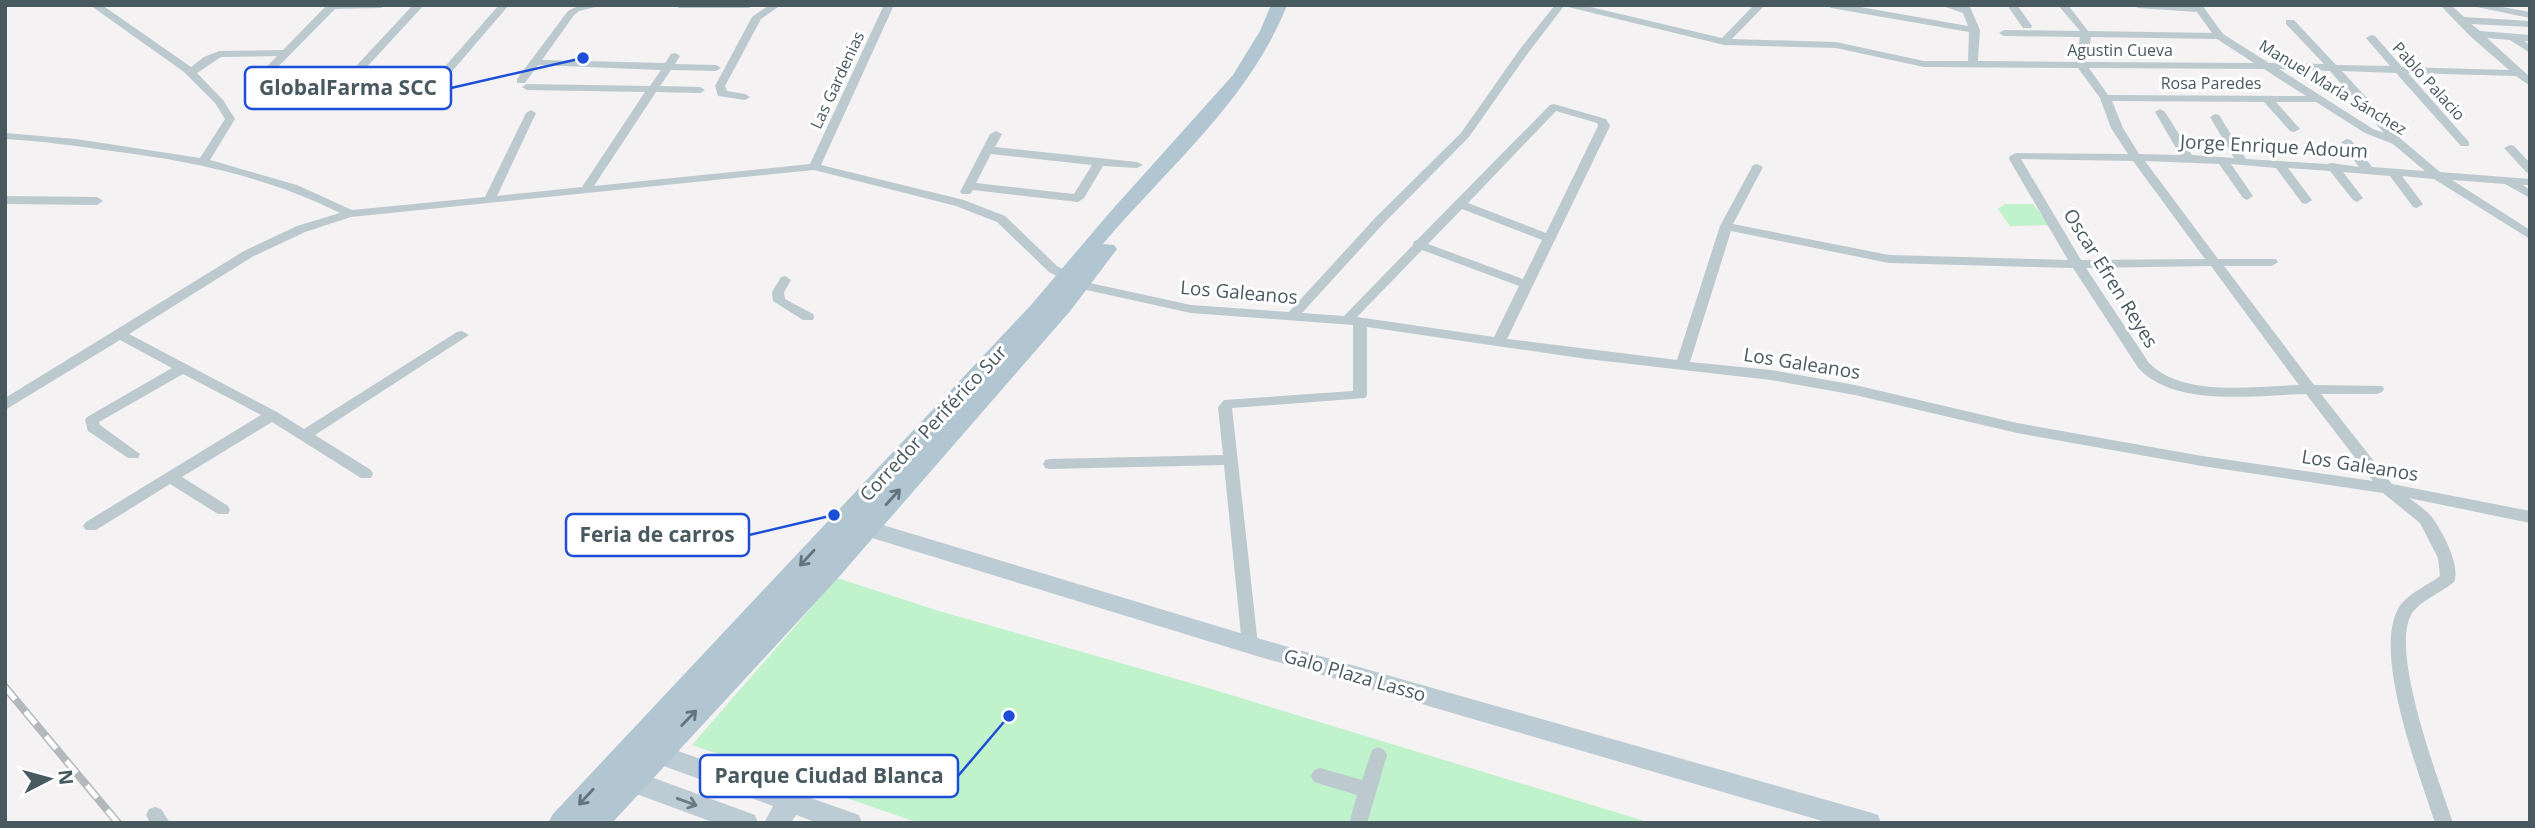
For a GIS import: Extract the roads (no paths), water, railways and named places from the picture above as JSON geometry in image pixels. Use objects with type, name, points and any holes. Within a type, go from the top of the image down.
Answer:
[{"type":"main road","name":"Corredor Periférico Sur","points":[[645,749],[828,571],[865,528],[1247,69],[1269,34],[1279,5]]},
{"type":"main road","name":"Corredor Periférico Sur","points":[[563,823],[620,777],[843,520],[1038,310],[1074,280],[1116,236],[1224,115],[1257,73],[1281,36],[1291,5]]},
{"type":"main road","name":"Corredor Periférico Sur","points":[[593,823],[620,777]]},
{"type":"street","points":[[95,5],[160,48],[215,93],[230,119],[204,160]]},
{"type":"street","points":[[257,82],[332,6],[381,5]]},
{"type":"street","points":[[349,80],[419,5]]},
{"type":"street","points":[[438,81],[504,5]]},
{"type":"street","points":[[598,5],[576,9],[571,13],[524,84],[699,90]]},
{"type":"street","points":[[679,5],[749,5]]},
{"type":"street","points":[[745,97],[722,94],[720,86],[757,17],[776,5]]},
{"type":"street","name":"Las Gardenias","points":[[814,167],[889,5]]},
{"type":"street","points":[[1293,316],[1380,220],[1465,135],[1560,5]]},
{"type":"street","name":"Agustin Cueva","points":[[1569,5],[1724,42],[1836,45],[1924,64],[2267,66],[2517,73]]},
{"type":"street","points":[[1724,42],[1760,5]]},
{"type":"street","points":[[1831,5],[1975,30]]},
{"type":"street","points":[[1945,5],[1965,8],[1975,30],[1973,65]]},
{"type":"street","points":[[2012,5],[2027,26]]},
{"type":"street","points":[[2063,5],[2085,32],[2081,65],[2105,98],[2117,128],[2135,156],[2388,488],[2425,519],[2449,569],[2448,578],[2406,609],[2399,623],[2406,701],[2444,823]]},
{"type":"street","points":[[2138,5],[2198,7]]},
{"type":"street","points":[[2445,5],[2530,83]]},
{"type":"street","points":[[2472,5],[2530,15]]},
{"type":"street","name":"Manuel María Sánchez","points":[[2198,7],[2219,36],[2369,131],[2397,142],[2436,175],[2530,235]]},
{"type":"street","points":[[2461,20],[2530,24]]},
{"type":"street","points":[[2290,22],[2334,68],[2397,142]]},
{"type":"street","points":[[2004,33],[2085,32],[2219,36]]},
{"type":"street","points":[[2474,34],[2530,38]]},
{"type":"street","points":[[2513,37],[2530,50]]},
{"type":"street","name":"Pablo Palacio","points":[[2371,38],[2465,144]]},
{"type":"street","points":[[190,74],[208,59],[219,54],[284,53]]},
{"type":"street","points":[[585,191],[671,61]]},
{"type":"street","points":[[542,62],[671,61],[716,68]]},
{"type":"street","name":"Rosa Paredes","points":[[2105,98],[2317,99]]},
{"type":"street","points":[[2266,99],[2294,129]]},
{"type":"street","points":[[1250,645],[1223,414],[1229,403],[1360,395],[1353,321],[1418,244],[1461,204],[1554,107],[1602,121],[1604,126],[1499,341]]},
{"type":"street","points":[[2160,112],[2188,158]]},
{"type":"street","points":[[489,201],[531,113]]},
{"type":"street","points":[[2215,117],[2242,161]]},
{"type":"street","points":[[960,203],[996,134]]},
{"type":"street","points":[[5,136],[40,138],[204,160],[283,183],[351,214]]},
{"type":"street","points":[[2347,142],[2367,169]]},
{"type":"street","points":[[2510,148],[2530,170]]},
{"type":"street","points":[[988,150],[1137,165]]},
{"type":"street","name":"Jorge Enrique Adoum","points":[[2015,156],[2188,158],[2332,166],[2530,182]]},
{"type":"street","name":"Oscar Efren Reyes","points":[[2015,156],[2077,264],[2144,366],[2153,375],[2168,383],[2199,391],[2377,389]]},
{"type":"street","points":[[2222,160],[2247,196]]},
{"type":"street","points":[[969,186],[1078,198],[1099,162]]},
{"type":"street","points":[[2278,164],[2306,200]]},
{"type":"street","points":[[2332,166],[2357,198]]},
{"type":"street","points":[[5,405],[248,254],[301,229],[351,214],[814,167],[960,203],[1001,219],[1053,269],[1074,280]]},
{"type":"street","points":[[1682,366],[1726,226],[1757,167]]},
{"type":"street","points":[[2392,171],[2417,204]]},
{"type":"street","points":[[2508,180],[2530,195]]},
{"type":"street","points":[[5,200],[97,201]]},
{"type":"street","points":[[1461,204],[1549,238]]},
{"type":"street","points":[[1726,226],[1889,258],[2077,264],[2272,262]]},
{"type":"street","points":[[1418,244],[1526,284]]},
{"type":"street","points":[[785,280],[778,292],[779,301],[808,317]]},
{"type":"street","name":"Los Galeanos","points":[[1074,280],[1147,301],[1191,309],[1353,321],[1587,355],[1771,375],[1855,390],[2017,428],[2202,461],[2388,488],[2530,517]]},
{"type":"street","points":[[119,334],[272,415],[366,474]]},
{"type":"street","points":[[305,435],[462,335]]},
{"type":"street","points":[[133,454],[93,427],[92,420],[182,368]]},
{"type":"street","points":[[91,526],[272,415]]},
{"type":"street","points":[[1050,464],[1229,460]]},
{"type":"street","points":[[170,477],[223,510]]},
{"type":"street","name":"Galo Plaza Lasso","points":[[843,520],[1250,645],[1869,823]]},
{"type":"street","points":[[645,749],[850,823]]},
{"type":"street","points":[[1359,820],[1378,755]]},
{"type":"street","points":[[1320,776],[1368,790]]},
{"type":"street","points":[[620,777],[746,823]]},
{"type":"street","points":[[776,823],[791,802]]},
{"type":"railway","points":[[5,687],[118,823]]},
{"type":"place","name":"GlobalFarma SCC","points":[[583,58]]},
{"type":"place","name":"Feria de carros","points":[[834,515]]},
{"type":"place","name":"Parque Ciudad Blanca","points":[[1009,716]]}]
